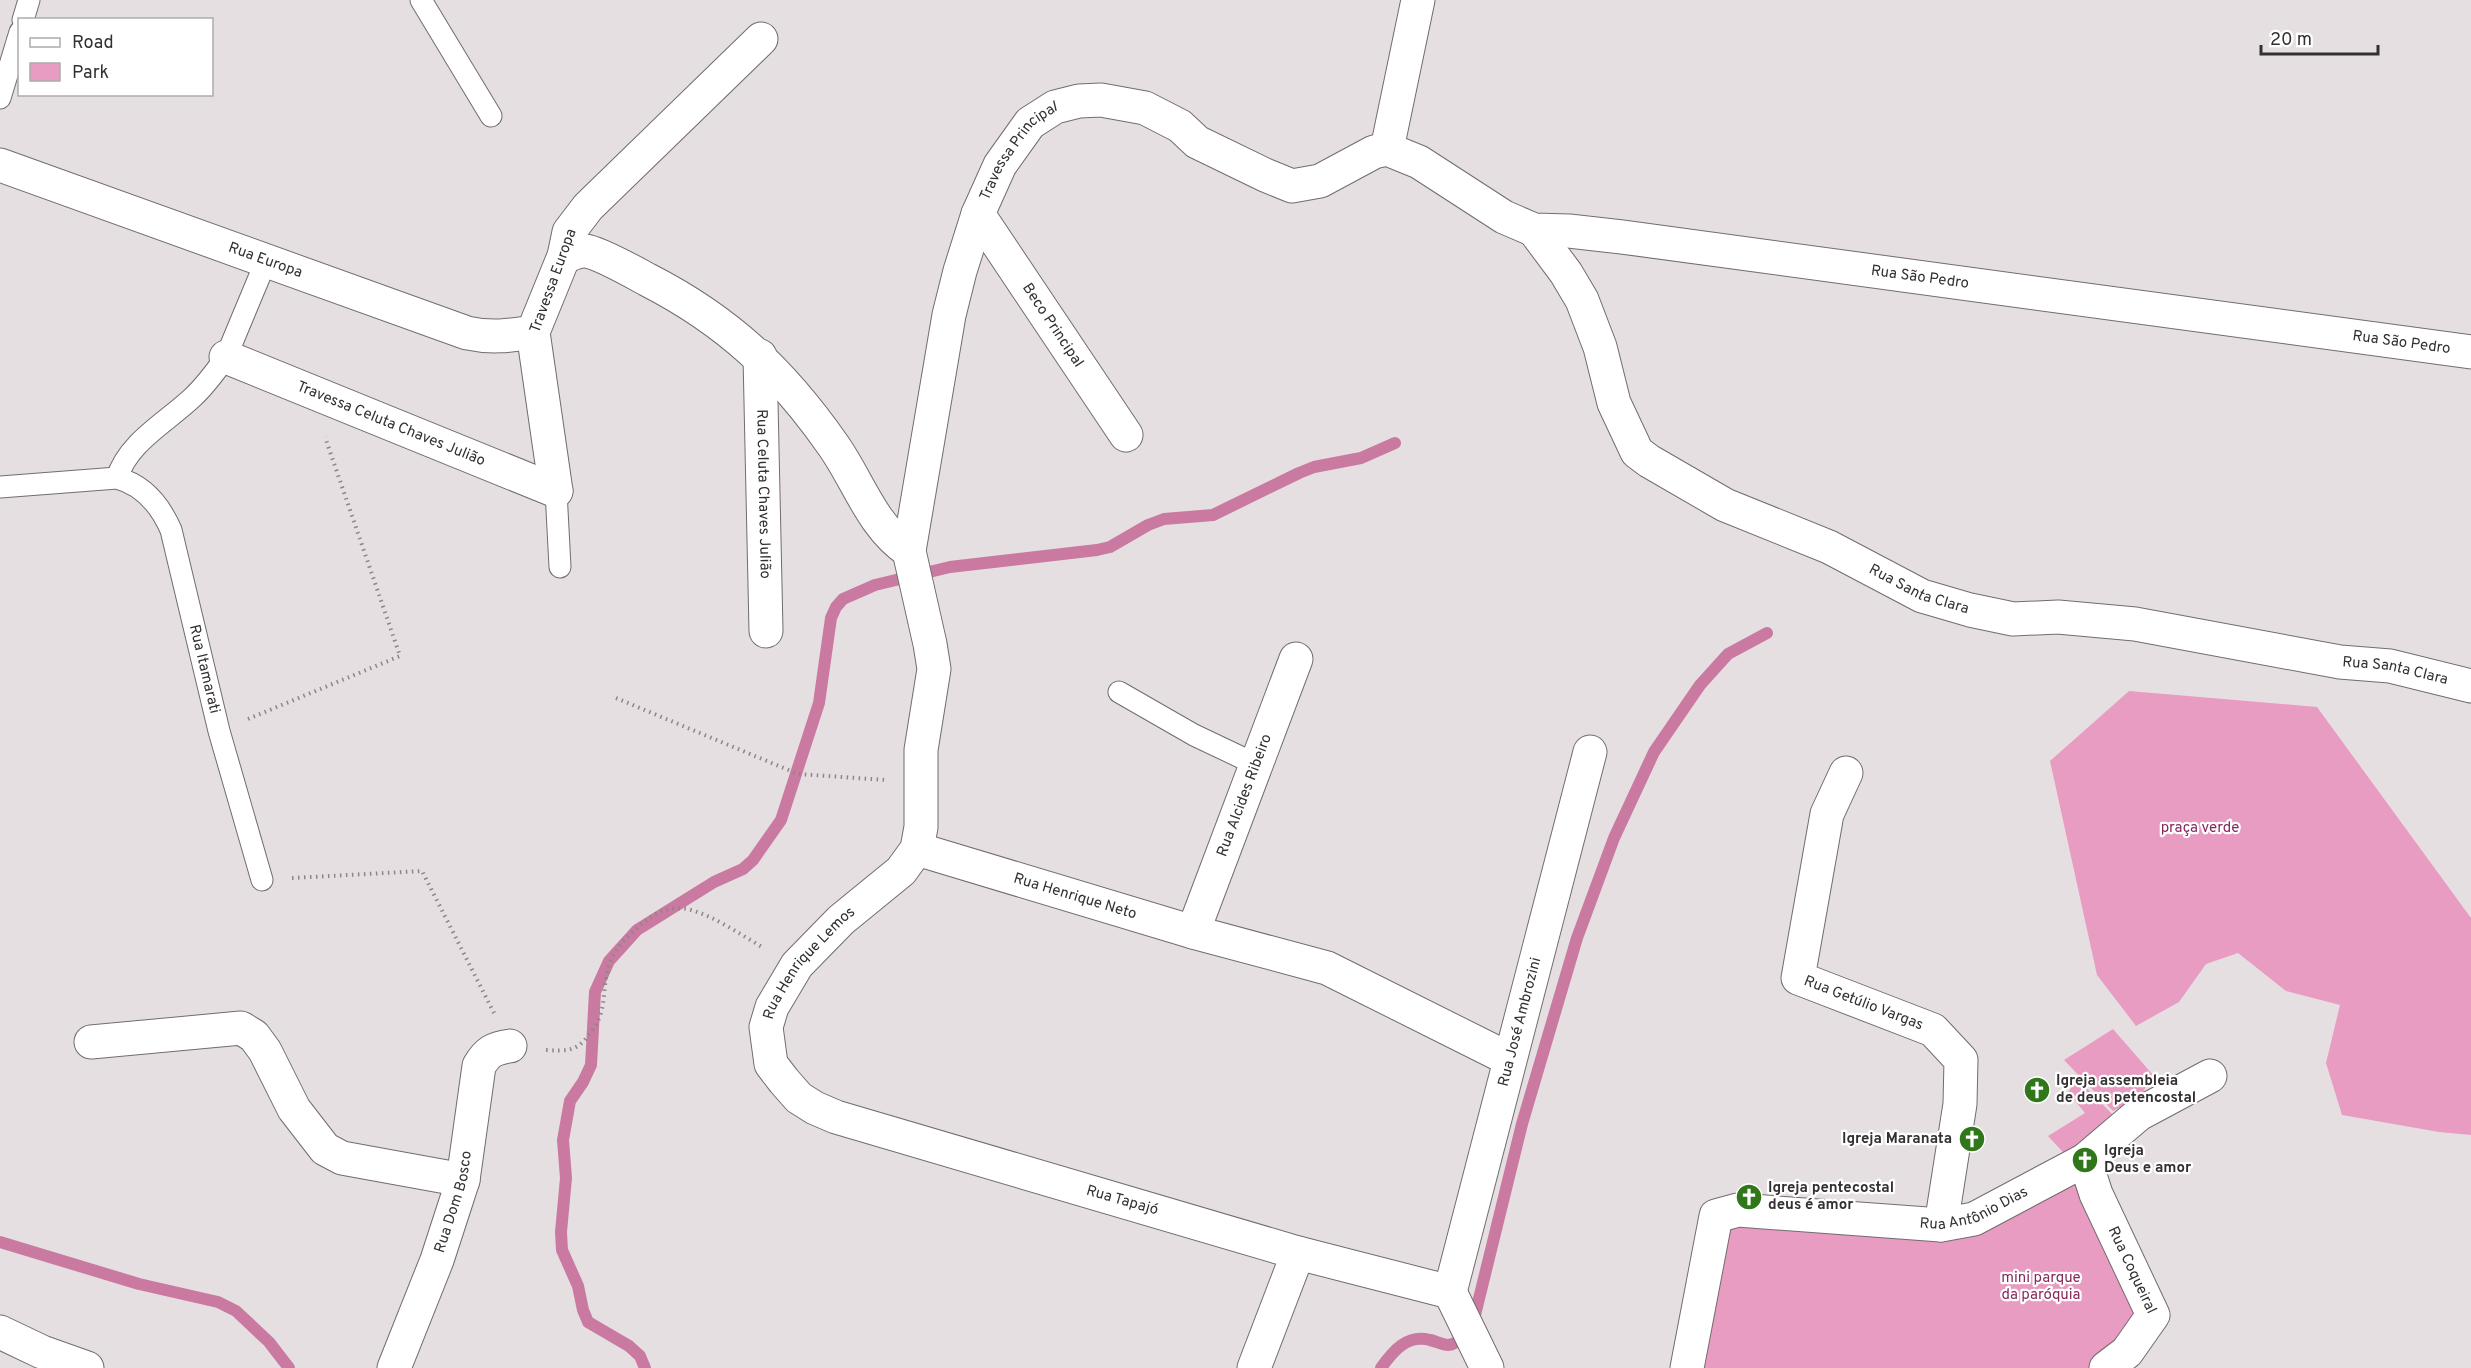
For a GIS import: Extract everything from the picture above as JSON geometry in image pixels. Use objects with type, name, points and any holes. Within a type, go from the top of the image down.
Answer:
[{"type":"street","points":[[1387,149],[1418,0]]},
{"type":"street","name":"Travessa Europa","points":[[556,491],[533,332],[564,256],[569,232],[580,216],[761,39]]},
{"type":"street","name":"Travessa Principal","points":[[909,551],[949,315],[978,214],[1000,165],[1030,123],[1055,107],[1079,101],[1101,100],[1145,108],[1180,126],[1197,142],[1292,186],[1320,181],[1374,152],[1387,149]]},
{"type":"street","name":"Rua São Pedro","points":[[1387,149],[1419,162],[1504,217],[1534,230],[1622,237],[2471,352]]},
{"type":"street","name":"Rua Europa","points":[[0,165],[467,333],[504,337],[533,332]]},
{"type":"street","name":"Beco Principal","points":[[978,214],[1126,435]]},
{"type":"street","name":"Rua Santa Clara","points":[[1534,230],[1566,273],[1582,300],[1600,347],[1614,403],[1637,452],[1725,505],[1829,547],[1922,596],[1970,610],[2013,619],[2058,617],[2135,624],[2340,662],[2390,666],[2471,686]]},
{"type":"street","points":[[564,256],[585,251],[627,269],[697,309],[734,334],[760,356],[786,384],[834,446],[892,540],[909,551],[934,669],[921,750],[921,826],[917,849]]},
{"type":"street","name":"Rua Celuta Chaves Julião","points":[[760,356],[766,631]]},
{"type":"street","name":"Travessa Celuta Chaves Julião","points":[[226,357],[556,491]]},
{"type":"street","name":"Rua Alcides Ribeiro","points":[[1193,932],[1296,659]]},
{"type":"street","name":"Rua José Ambrozini","points":[[1449,1292],[1590,752]]},
{"type":"street","name":"Rua Getúlio Vargas","points":[[1846,773],[1827,814],[1798,978],[1933,1030],[1961,1060],[1960,1104],[1941,1225]]},
{"type":"street","name":"Rua Henrique Neto","points":[[917,849],[1193,932],[1327,968],[1509,1059]]},
{"type":"street","name":"Rua Henrique Lemos","points":[[799,1098],[771,1064],[766,1027],[772,1007],[797,965],[841,920],[902,871],[917,849]]},
{"type":"street","points":[[91,1042],[241,1028],[254,1036],[265,1051],[294,1109],[325,1149],[342,1158],[463,1180]]},
{"type":"street","name":"Rua Dom Bosco","points":[[394,1368],[437,1260],[463,1180],[479,1066],[496,1048],[510,1046]]},
{"type":"street","name":"Rua Antônio Dias","points":[[1687,1368],[1716,1216],[1738,1210],[1941,1225],[1974,1219],[2085,1160],[2139,1114],[2210,1076]]},
{"type":"street","name":"Rua Tapajó","points":[[799,1098],[815,1108],[861,1125],[1298,1253],[1449,1292]]},
{"type":"street","name":"Rua Coqueiral","points":[[2085,1160],[2096,1194],[2153,1316],[2127,1352],[2106,1368]]},
{"type":"street","points":[[1254,1368],[1298,1253]]},
{"type":"street","points":[[1449,1292],[1487,1368]]},
{"type":"street","points":[[0,1332],[42,1352],[87,1368]]},
{"type":"lane","points":[[24,18],[29,0]]},
{"type":"lane","points":[[421,0],[491,116]]},
{"type":"lane","points":[[0,98],[18,39]]},
{"type":"lane","points":[[0,487],[117,478],[121,467],[135,448],[194,396],[226,357],[266,261]]},
{"type":"lane","name":"Rua Itamarati","points":[[117,478],[130,482],[150,496],[165,516],[171,530],[219,731],[262,880]]},
{"type":"lane","points":[[556,491],[560,567]]},
{"type":"lane","points":[[1119,692],[1194,735],[1256,764]]},
{"type":"path","points":[[219,731],[400,656],[309,391]]},
{"type":"path","points":[[616,698],[798,774],[920,782]]},
{"type":"path","points":[[262,880],[422,871],[510,1046],[566,1051],[582,1045],[596,1027],[602,1014],[606,976],[621,942],[651,916],[663,910],[676,908],[701,914],[773,953]]},
{"type":"green space","name":"praça verde","points":[[2129,691],[2317,707],[2471,918],[2471,1135],[2439,1132],[2342,1115],[2326,1063],[2340,1005],[2286,991],[2238,953],[2206,964],[2179,1002],[2136,1026],[2097,975],[2050,761]]},
{"type":"green space","points":[[2113,1029],[2153,1075],[2140,1097],[2113,1111],[2064,1060]]},
{"type":"green space","points":[[2078,1079],[2113,1115],[2071,1161],[2048,1136],[2085,1113],[2068,1092]]},
{"type":"green space","name":"mini parque da paróquia","points":[[2081,1175],[2143,1313],[2123,1346],[2089,1368],[1696,1368],[1726,1224],[1977,1228]]},
{"type":"waterway","points":[[645,1368],[640,1356],[629,1346],[588,1322],[578,1286],[562,1250],[561,1232],[566,1178],[563,1140],[570,1101],[591,1065],[595,992],[609,961],[637,930],[714,882],[743,869],[753,860],[781,820],[819,703],[831,618],[836,607],[843,599],[875,585],[950,567],[1110,547],[1148,525],[1164,519],[1213,515],[1314,467],[1361,458],[1395,443]]},
{"type":"waterway","points":[[1381,1368],[1401,1345],[1414,1339],[1430,1340],[1446,1345],[1457,1342],[1474,1319],[1522,1124],[1577,938],[1614,838],[1654,752],[1700,685],[1728,654],[1767,633]]},
{"type":"waterway","points":[[0,1242],[139,1284],[218,1302],[236,1311],[269,1342],[289,1368]]},
{"type":"place","name":"Igreja assembleia de deus petencostal","points":[[2037,1090]]},
{"type":"place","name":"Igreja Maranata","points":[[1972,1139]]},
{"type":"place","name":"Igreja Deus e amor","points":[[2085,1160]]},
{"type":"place","name":"Igreja pentecostal deus é amor","points":[[1749,1197]]}]
